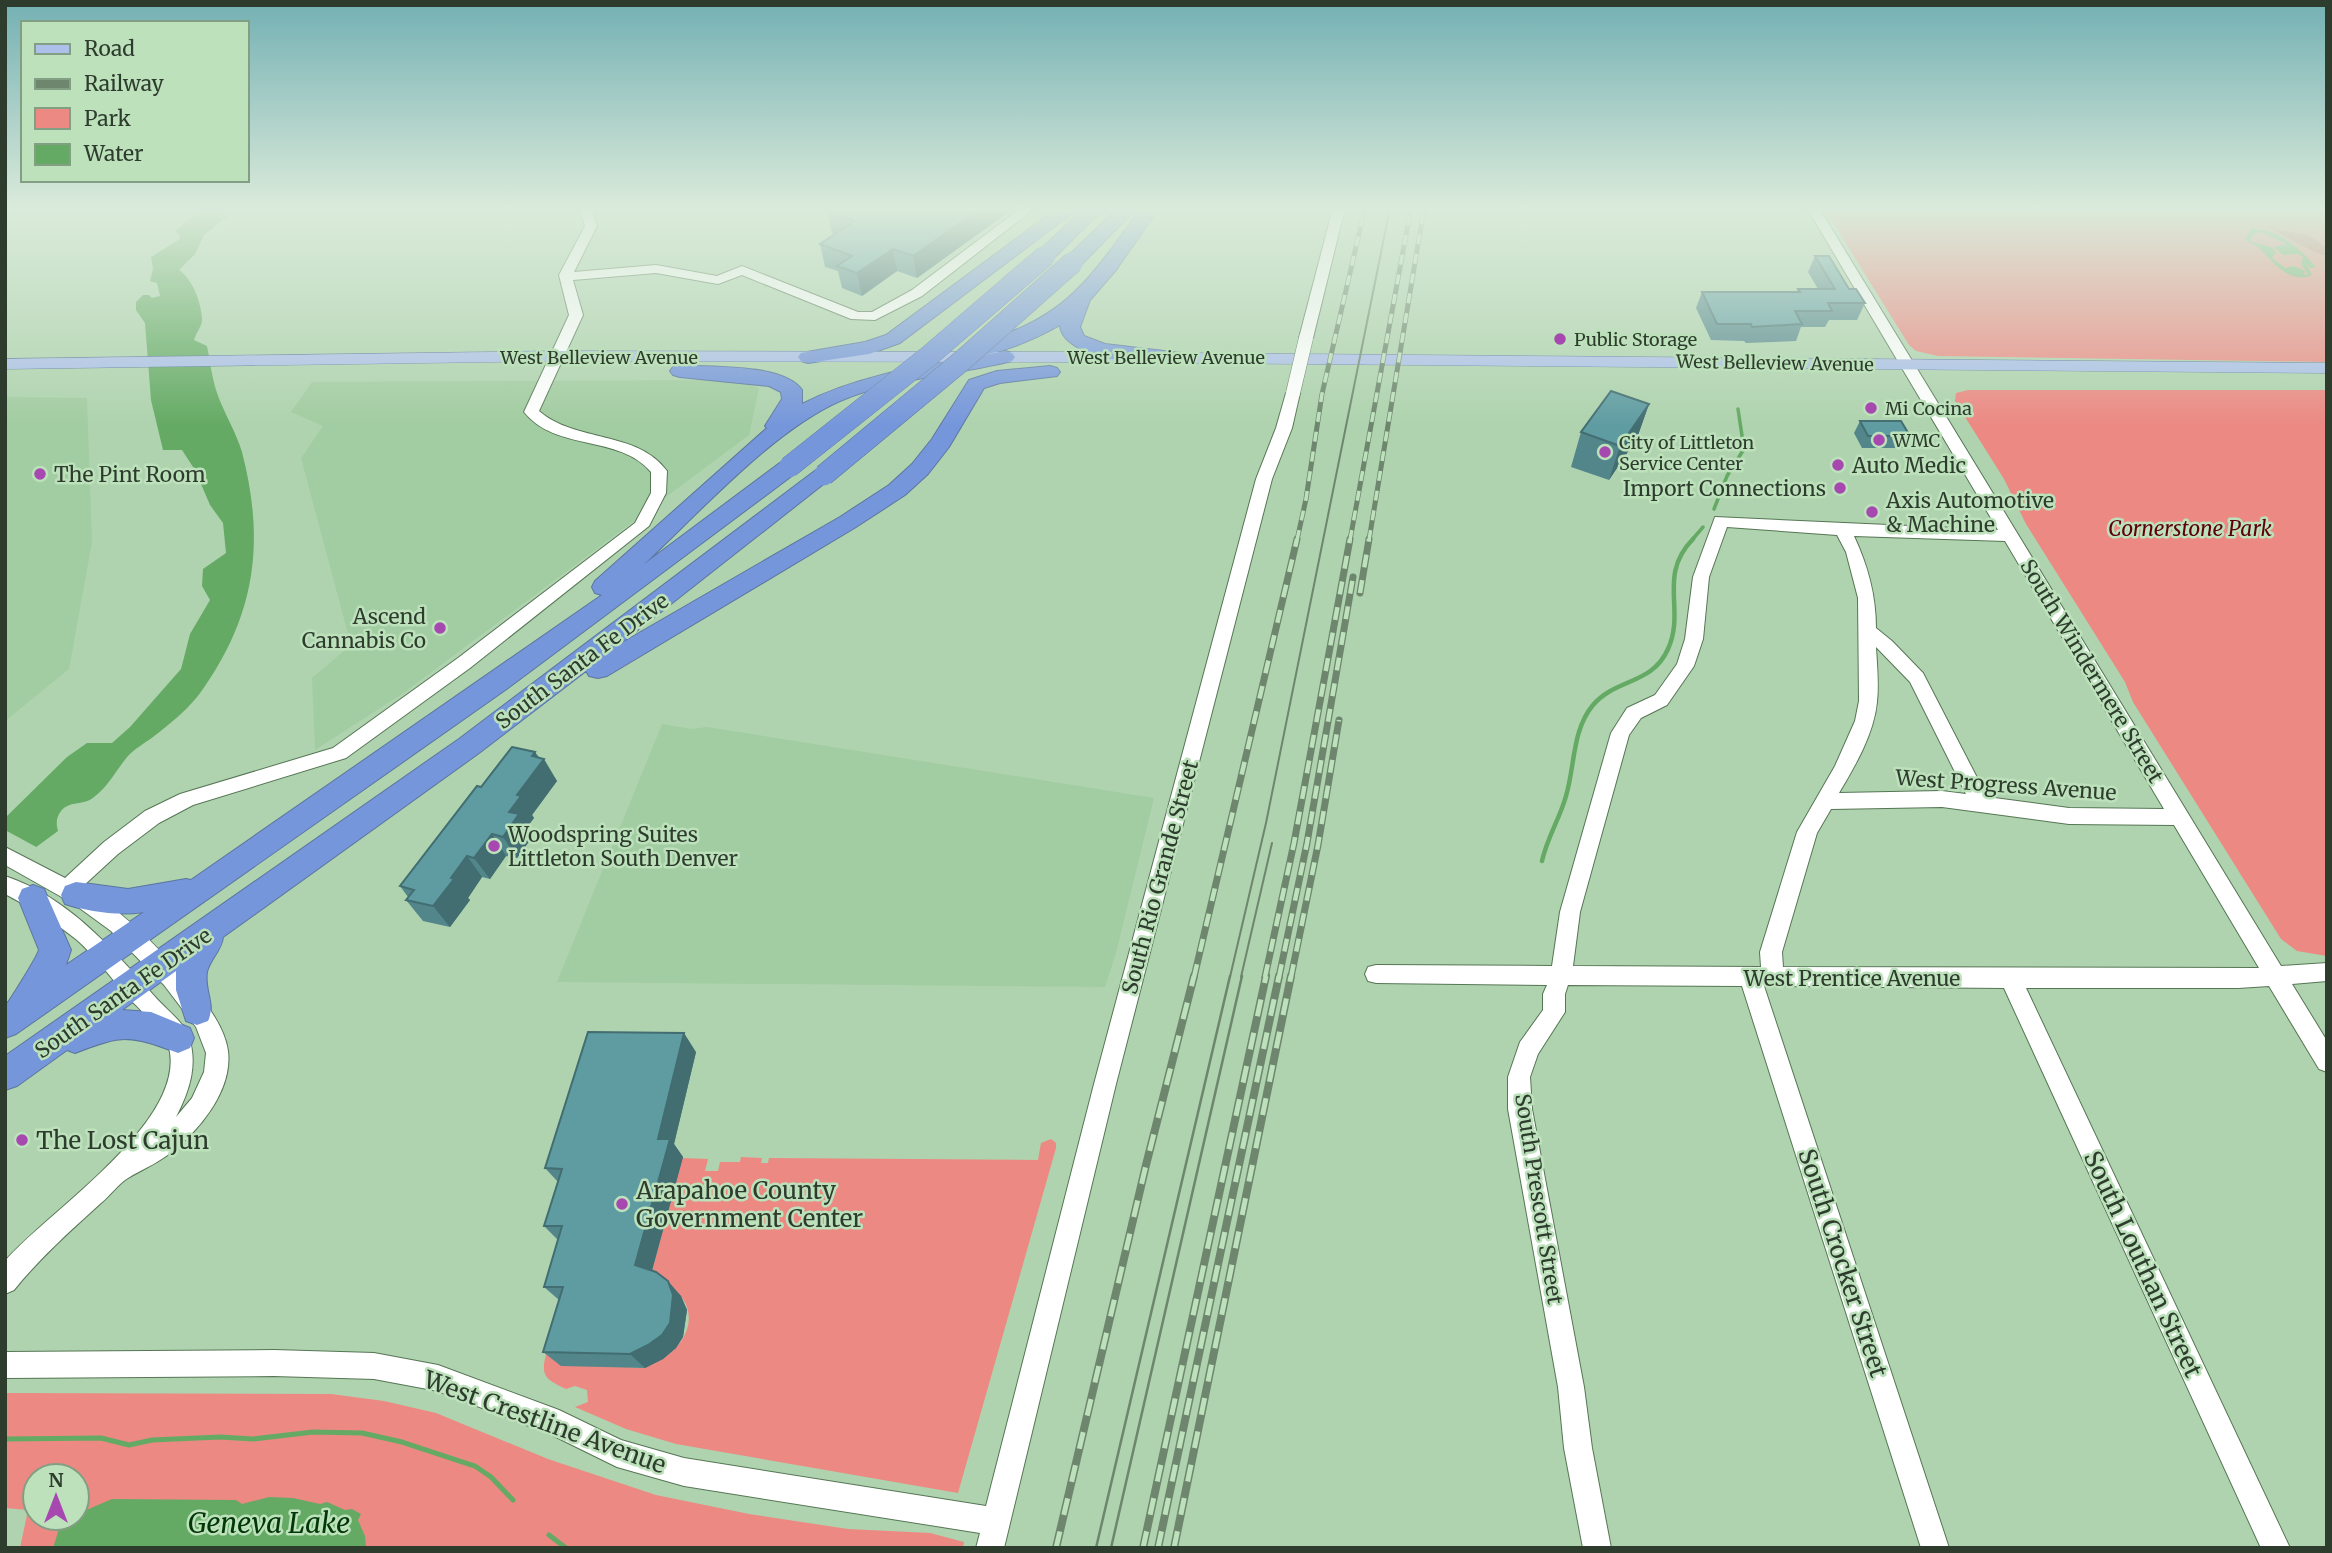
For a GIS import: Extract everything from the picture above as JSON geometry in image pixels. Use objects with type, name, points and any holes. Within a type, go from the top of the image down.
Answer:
[{"type":"highway","points":[[808,357],[869,348],[887,342],[975,280]]},
{"type":"highway","name":"South Santa Fe Drive","points":[[6,1024],[202,886],[406,748],[583,622],[789,467],[930,355],[1017,280]]},
{"type":"highway","name":"South Santa Fe Drive","points":[[15,1068],[162,967],[469,747],[824,475],[964,359],[1052,280]]},
{"type":"highway","points":[[960,365],[1062,315],[1094,280]]},
{"type":"highway","points":[[960,365],[937,344],[934,324],[943,310],[970,284]]},
{"type":"highway","points":[[1084,294],[1071,324],[1071,332],[1079,341],[1100,350],[1174,358]]},
{"type":"highway","points":[[869,372],[960,365],[1005,357]]},
{"type":"highway","points":[[877,503],[918,467],[950,415],[952,401],[949,390],[924,368],[893,358]]},
{"type":"highway","points":[[406,748],[617,575],[751,452],[796,416],[832,397],[924,368]]},
{"type":"highway","points":[[680,371],[766,377],[788,385],[794,395],[790,409],[751,452]]},
{"type":"highway","points":[[326,850],[566,689],[877,503],[909,480],[932,454],[948,433],[976,384],[997,377],[1050,372]]},
{"type":"highway","points":[[6,1024],[45,975],[54,956],[53,941],[22,886]]},
{"type":"highway","points":[[71,892],[128,902],[202,886]]},
{"type":"highway","points":[[197,1011],[190,988],[190,972],[204,945],[225,921]]},
{"type":"highway","points":[[15,1068],[87,1033],[127,1023],[149,1024],[178,1038]]},
{"type":"main road","name":"West Belleview Avenue","points":[[5,364],[119,363],[236,368],[554,364],[808,357],[893,358],[1050,372],[1912,372],[2327,368]]},
{"type":"main road","name":"West Belleview Avenue","points":[[1005,357],[1448,358],[1912,372],[2327,380]]},
{"type":"main road","name":"West Belleview Avenue","points":[[554,364],[680,371],[869,372]]},
{"type":"main road","name":"West Belleview Avenue","points":[[5,379],[106,378],[236,368]]},
{"type":"street","points":[[71,892],[111,848],[152,817],[187,799],[339,753],[464,663],[641,526],[656,506],[661,483],[656,466],[633,448],[556,431],[536,419],[531,412],[576,315],[575,298],[567,280]]},
{"type":"street","points":[[768,280],[856,316],[875,316],[934,280]]},
{"type":"street","name":"South Rio Grande Street","points":[[990,1548],[1133,977],[1264,479],[1284,428],[1321,280]]},
{"type":"street","name":"South Windermere Street","points":[[1857,280],[2327,1062]]},
{"type":"street","name":"South Prescott Street","points":[[1597,1548],[1578,1448],[1571,1387],[1520,1109],[1519,1077],[1528,1049],[1554,1013],[1554,994],[1561,976],[1570,912],[1620,733],[1634,713],[1661,700],[1685,666],[1694,639],[1701,577],[1721,522],[1842,530]]},
{"type":"street","points":[[1842,530],[2009,536]]},
{"type":"street","name":"South Crocker Street","points":[[1842,530],[1863,577],[1867,598],[1868,701],[1864,721],[1828,801],[1807,832],[1761,978],[1936,1548]]},
{"type":"street","points":[[1869,632],[1886,645],[1917,678],[1980,803]]},
{"type":"street","name":"West Progress Avenue","points":[[1828,801],[1942,799],[2069,816],[2181,817]]},
{"type":"street","points":[[5,855],[22,886],[86,935],[178,1038],[183,1069],[175,1097],[161,1121],[120,1171],[55,1227],[5,1281]]},
{"type":"street","points":[[22,886],[71,892],[107,914],[133,935],[162,967],[210,1028],[216,1047],[215,1066],[208,1087],[189,1121],[160,1150],[120,1171]]},
{"type":"street","name":"West Prentice Avenue","points":[[1376,974],[2238,979],[2327,972]]},
{"type":"street","name":"South Louthan Street","points":[[2011,979],[2276,1548]]},
{"type":"street","name":"West Crestline Avenue","points":[[5,1365],[274,1363],[374,1366],[438,1378],[559,1424],[617,1453],[684,1472],[998,1522]]},
{"type":"shaded area","points":[[737,380],[759,388],[749,435],[402,694],[315,750],[312,678],[351,645],[301,458],[323,426],[291,412],[312,382]]},
{"type":"shaded area","points":[[5,397],[87,398],[92,542],[69,669],[5,721]]},
{"type":"shaded area","points":[[662,724],[691,729],[707,727],[1154,798],[1116,953],[1105,987],[557,982]]},
{"type":"green space","points":[[1869,280],[2327,280],[2327,362],[1938,356],[1916,351],[1909,345]]},
{"type":"green space","name":"Cornerstone Park","points":[[1968,390],[2327,390],[2327,956],[2297,951],[2281,939],[2133,702],[2125,682],[2026,524],[2004,479],[1955,401],[1956,393]]},
{"type":"green space","points":[[1051,1139],[1056,1143],[1056,1148],[958,1493],[676,1444],[626,1429],[575,1407],[588,1402],[587,1390],[575,1386],[566,1389],[548,1379],[544,1371],[547,1351],[634,1368],[657,1361],[678,1346],[685,1335],[688,1311],[680,1296],[650,1278],[682,1158],[708,1159],[705,1171],[718,1171],[720,1162],[740,1162],[741,1157],[762,1158],[761,1163],[768,1163],[769,1158],[1038,1160],[1041,1143]]},
{"type":"green space","points":[[5,1393],[331,1394],[384,1401],[436,1413],[548,1459],[656,1495],[749,1514],[848,1529],[930,1533],[964,1542],[963,1548],[20,1548],[23,1532],[91,1532],[91,1462],[21,1462],[21,1509],[5,1508]]},
{"type":"water","points":[[189,280],[198,299],[202,320],[194,340],[207,346],[215,387],[242,452],[249,485],[254,546],[245,604],[221,661],[193,702],[166,727],[130,753],[99,793],[61,811],[57,818],[58,831],[5,870],[5,818],[67,757],[87,743],[112,743],[130,727],[181,669],[190,634],[210,600],[202,586],[203,569],[226,553],[223,523],[210,505],[195,470],[182,450],[163,450],[151,400],[145,323],[136,310],[136,302],[143,295],[152,298],[160,296],[157,283],[150,281]]},
{"type":"water","name":"Geneva Lake","points":[[269,1497],[293,1498],[320,1504],[327,1502],[345,1510],[352,1509],[361,1514],[358,1520],[365,1536],[366,1548],[53,1548],[58,1532],[91,1532],[91,1508],[112,1499],[236,1500],[242,1504]]},
{"type":"pier","points":[[5,830],[40,849],[5,874]]},
{"type":"building","points":[[1830,280],[1844,280],[1849,289],[1856,289],[1865,303],[1828,303],[1832,311],[1795,311],[1802,324],[1752,327],[1751,324],[1717,324],[1702,292],[1800,292],[1798,289],[1835,289]]},
{"type":"building","points":[[1611,391],[1649,404],[1620,446],[1581,432]]},
{"type":"building","points":[[1860,421],[1901,421],[1910,436],[1868,436]]},
{"type":"building","points":[[512,747],[535,752],[532,756],[544,759],[517,795],[521,796],[509,812],[519,814],[503,837],[492,834],[474,858],[467,856],[451,878],[454,879],[433,906],[406,900],[414,890],[400,886],[477,786],[481,787]]},
{"type":"building","name":"Arapahoe County Government Center","points":[[588,1032],[684,1033],[658,1139],[670,1139],[635,1265],[656,1272],[668,1281],[673,1295],[670,1323],[662,1335],[630,1354],[543,1352],[563,1287],[544,1287],[562,1226],[544,1226],[562,1169],[545,1168]]},
{"type":"waterway","points":[[1714,509],[1727,476],[1744,449],[1738,409]]},
{"type":"waterway","points":[[1692,540],[1703,527]]},
{"type":"waterway","points":[[1542,861],[1566,796],[1578,737],[1586,715],[1602,696],[1653,669],[1668,649],[1673,634],[1676,566],[1693,539]]},
{"type":"waterway","points":[[5,1439],[101,1438],[129,1445],[152,1440],[220,1437],[253,1439],[313,1432],[362,1433],[402,1442],[475,1466],[491,1477],[513,1500]]},
{"type":"waterway","points":[[549,1535],[566,1548]]},
{"type":"tram line","points":[[1230,977],[1266,823],[1375,280]]},
{"type":"tram line","points":[[1241,977],[1272,843]]},
{"type":"tram line","points":[[1096,1548],[1230,976]]},
{"type":"tram line","points":[[1111,1548],[1242,976]]},
{"type":"railway","points":[[1297,540],[1322,394],[1348,280]]},
{"type":"railway","points":[[1350,540],[1398,280]]},
{"type":"railway","points":[[1369,540],[1412,280]]},
{"type":"railway","points":[[1194,977],[1297,539]]},
{"type":"railway","points":[[1265,977],[1294,843],[1350,539]]},
{"type":"railway","points":[[1360,593],[1369,539]]},
{"type":"railway","points":[[1279,977],[1307,843],[1353,577]]},
{"type":"railway","points":[[1291,977],[1318,845],[1339,720]]},
{"type":"railway","points":[[1056,1548],[1146,1165],[1194,976]]},
{"type":"railway","points":[[1143,1548],[1266,976]]},
{"type":"railway","points":[[1158,1548],[1279,976]]},
{"type":"railway","points":[[1174,1548],[1291,976]]},
{"type":"place","name":"Public Storage","points":[[1560,339]]},
{"type":"place","name":"Mi Cocina","points":[[1871,408]]},
{"type":"place","name":"WMC","points":[[1879,440]]},
{"type":"place","name":"City of Littleton Service Center","points":[[1605,452]]},
{"type":"place","name":"Auto Medic","points":[[1838,465]]},
{"type":"place","name":"The Pint Room","points":[[40,474]]},
{"type":"place","name":"Import Connections","points":[[1840,488]]},
{"type":"place","name":"Axis Automotive & Machine","points":[[1872,512]]},
{"type":"place","name":"Ascend Cannabis Co","points":[[440,628]]},
{"type":"place","name":"Woodspring Suites Littleton South Denver","points":[[494,846]]},
{"type":"place","name":"The Lost Cajun","points":[[22,1140]]},
{"type":"place","name":"Arapahoe County Government Center","points":[[622,1204]]}]
